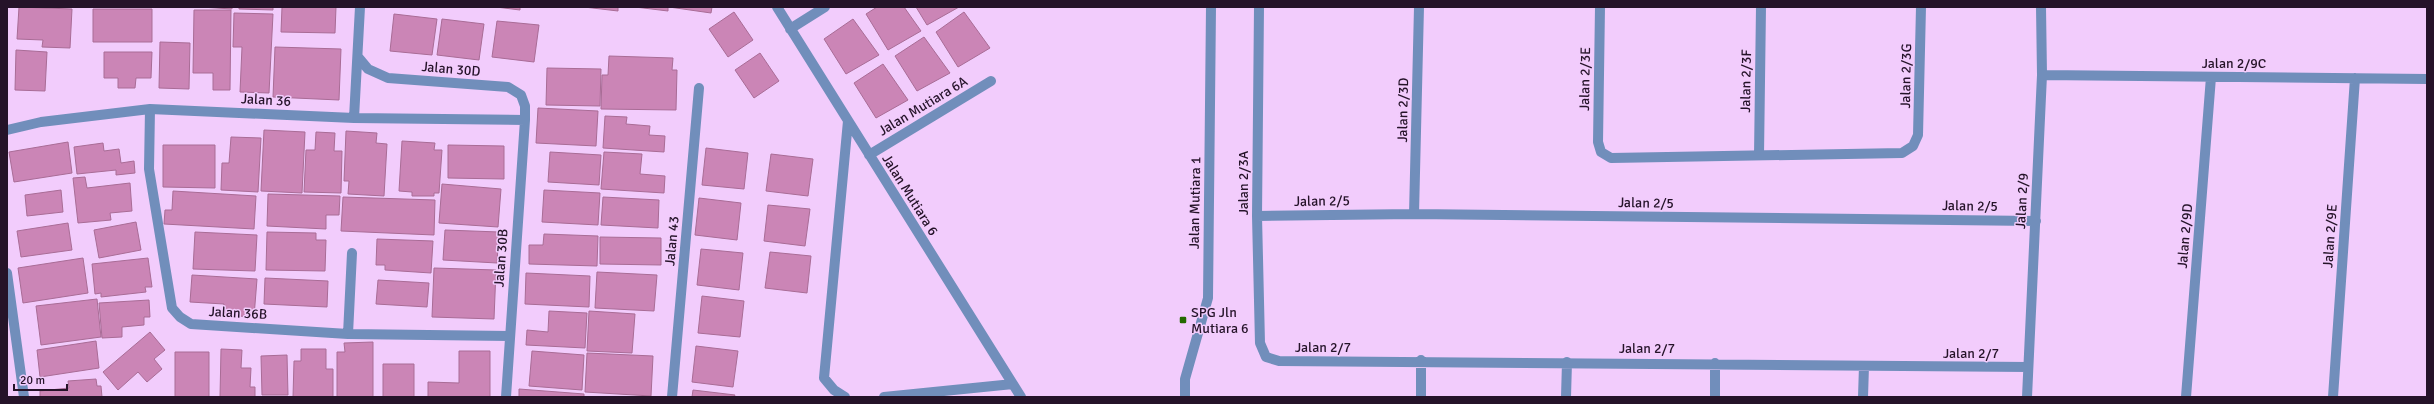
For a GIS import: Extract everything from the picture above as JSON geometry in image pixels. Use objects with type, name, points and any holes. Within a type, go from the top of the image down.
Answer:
[{"type":"street","points":[[354,118],[360,7]]},
{"type":"street","name":"Jalan Mutiara 6","points":[[777,7],[1021,397]]},
{"type":"street","points":[[790,28],[826,7]]},
{"type":"street","name":"Jalan Mutiara 1","points":[[1185,397],[1185,379],[1208,298],[1211,7]]},
{"type":"street","name":"Jalan 2/3A","points":[[1259,7],[1257,216],[1260,343],[1266,357]]},
{"type":"street","name":"Jalan 2/3D","points":[[1414,214],[1419,7]]},
{"type":"street","name":"Jalan 2/3E","points":[[1600,7],[1598,142],[1601,152],[1611,158],[1760,155]]},
{"type":"street","name":"Jalan 2/3F","points":[[1760,155],[1762,7]]},
{"type":"street","name":"Jalan 2/3G","points":[[1760,155],[1902,153],[1913,146],[1918,135],[1921,7]]},
{"type":"street","name":"Jalan 2/9","points":[[2027,397],[2042,75],[2041,7]]},
{"type":"street","name":"Jalan 30D","points":[[358,57],[368,69],[388,78],[508,87],[521,95],[525,106],[525,120]]},
{"type":"street","name":"Jalan 2/9C","points":[[2042,75],[2427,79]]},
{"type":"street","name":"Jalan 2/9D","points":[[2186,397],[2211,77]]},
{"type":"street","name":"Jalan 2/9E","points":[[2333,397],[2355,78]]},
{"type":"street","name":"Jalan Mutiara 6A","points":[[869,155],[991,81]]},
{"type":"street","name":"Jalan 43","points":[[672,397],[699,88]]},
{"type":"street","name":"Jalan 36","points":[[7,130],[41,122],[150,109],[354,118],[525,120]]},
{"type":"street","name":"Jalan 36B","points":[[150,109],[149,168],[172,308],[180,317],[191,324],[348,334],[509,336]]},
{"type":"street","name":"Jalan 30B","points":[[506,397],[525,120]]},
{"type":"street","points":[[845,397],[834,390],[824,378],[848,121]]},
{"type":"street","name":"Jalan 2/5","points":[[1257,216],[1414,214],[2036,221]]},
{"type":"street","points":[[348,334],[352,253]]},
{"type":"street","points":[[7,273],[10,323],[24,397]]},
{"type":"street","name":"Jalan 2/7","points":[[1266,357],[1279,361],[1421,360],[2028,367]]},
{"type":"street","points":[[1421,360],[1421,397]]},
{"type":"street","points":[[1566,397],[1567,362]]},
{"type":"street","points":[[1715,363],[1715,397]]},
{"type":"street","points":[[1863,397],[1864,366]]},
{"type":"street","points":[[884,397],[1013,384]]},
{"type":"building","points":[[19,7],[72,9],[70,48],[42,47],[43,40],[17,39]]},
{"type":"building","points":[[201,7],[232,7],[232,9]]},
{"type":"building","points":[[239,7],[273,7],[273,10],[239,9]]},
{"type":"building","points":[[282,7],[336,7],[335,33],[281,32]]},
{"type":"building","points":[[496,7],[520,7],[520,10]]},
{"type":"building","points":[[584,7],[618,7],[618,11]]},
{"type":"building","points":[[635,7],[668,7],[668,11]]},
{"type":"building","points":[[669,7],[712,7],[711,13]]},
{"type":"building","points":[[877,7],[904,7],[921,31],[888,50],[866,14]]},
{"type":"building","points":[[916,7],[959,7],[927,25]]},
{"type":"building","points":[[93,9],[152,9],[152,42],[93,42]]},
{"type":"building","points":[[194,10],[231,10],[230,90],[213,90],[213,73],[193,73]]},
{"type":"building","points":[[734,12],[753,40],[728,57],[709,29]]},
{"type":"building","points":[[964,12],[990,48],[958,67],[936,32]]},
{"type":"building","points":[[234,13],[273,14],[269,93],[240,92],[242,47],[233,47]]},
{"type":"building","points":[[394,14],[437,19],[432,55],[390,51]]},
{"type":"building","points":[[442,19],[484,24],[479,60],[437,55]]},
{"type":"building","points":[[853,19],[879,55],[846,74],[824,39]]},
{"type":"building","points":[[497,21],[539,25],[534,62],[492,57]]},
{"type":"building","points":[[924,37],[950,73],[917,91],[895,56]]},
{"type":"building","points":[[160,42],[190,43],[189,89],[159,88]]},
{"type":"building","points":[[275,47],[341,49],[339,100],[273,97]]},
{"type":"building","points":[[16,50],[47,52],[45,91],[15,90]]},
{"type":"building","points":[[104,52],[152,52],[151,78],[136,78],[135,88],[118,88],[118,78],[104,78]]},
{"type":"building","points":[[760,53],[779,81],[754,98],[735,70]]},
{"type":"building","points":[[609,56],[673,58],[672,70],[677,70],[676,110],[601,109],[602,75],[608,75]]},
{"type":"building","points":[[883,64],[908,100],[876,118],[854,83]]},
{"type":"building","points":[[547,68],[601,69],[600,106],[546,105]]},
{"type":"building","points":[[538,108],[598,111],[596,146],[536,143]]},
{"type":"building","points":[[605,116],[627,117],[626,124],[650,126],[649,135],[665,136],[664,152],[603,148]]},
{"type":"building","points":[[264,130],[305,132],[302,193],[261,191]]},
{"type":"building","points":[[346,131],[377,133],[376,143],[387,144],[384,196],[348,194],[349,181],[344,181]]},
{"type":"building","points":[[316,132],[335,133],[334,151],[342,151],[341,193],[304,192],[306,150],[315,150]]},
{"type":"building","points":[[231,137],[261,138],[258,192],[221,190],[222,163],[229,163]]},
{"type":"building","points":[[402,141],[435,143],[434,150],[442,150],[439,193],[434,193],[434,196],[412,196],[412,192],[399,191]]},
{"type":"building","points":[[68,142],[72,173],[14,182],[9,152]]},
{"type":"building","points":[[103,143],[104,151],[119,149],[121,163],[134,161],[135,173],[116,175],[116,170],[77,174],[74,147]]},
{"type":"building","points":[[163,145],[215,145],[215,188],[163,187]]},
{"type":"building","points":[[448,145],[504,146],[504,179],[448,178]]},
{"type":"building","points":[[706,148],[748,153],[744,189],[702,185]]},
{"type":"building","points":[[550,152],[601,155],[599,185],[548,182]]},
{"type":"building","points":[[604,152],[642,154],[640,174],[665,176],[664,193],[601,189]]},
{"type":"building","points":[[771,154],[813,159],[808,196],[766,191]]},
{"type":"building","points":[[85,177],[87,188],[130,183],[132,211],[110,213],[111,220],[78,223],[73,178]]},
{"type":"building","points":[[442,184],[501,189],[498,227],[439,223]]},
{"type":"building","points":[[61,190],[63,212],[27,216],[25,195]]},
{"type":"building","points":[[544,190],[600,193],[598,225],[542,222]]},
{"type":"building","points":[[173,191],[256,196],[254,229],[164,224],[165,210],[172,210]]},
{"type":"building","points":[[268,194],[340,196],[339,215],[326,215],[326,229],[267,226]]},
{"type":"building","points":[[343,197],[435,200],[434,235],[341,231]]},
{"type":"building","points":[[603,197],[659,200],[658,228],[601,225]]},
{"type":"building","points":[[699,198],[741,203],[737,240],[695,235]]},
{"type":"building","points":[[768,205],[810,209],[805,246],[764,241]]},
{"type":"building","points":[[136,222],[141,250],[99,258],[94,230]]},
{"type":"building","points":[[68,223],[72,250],[21,257],[17,231]]},
{"type":"building","points":[[445,230],[499,232],[497,263],[443,260]]},
{"type":"building","points":[[195,232],[257,235],[255,271],[193,269]]},
{"type":"building","points":[[267,232],[316,233],[316,240],[326,240],[325,271],[266,270]]},
{"type":"building","points":[[544,234],[598,236],[597,266],[529,264],[529,245],[543,245]]},
{"type":"building","points":[[600,237],[661,238],[661,265],[600,264]]},
{"type":"building","points":[[377,239],[433,241],[431,273],[385,270],[385,265],[376,265]]},
{"type":"building","points":[[701,249],[743,253],[739,290],[697,285]]},
{"type":"building","points":[[770,252],[811,256],[807,293],[765,288]]},
{"type":"building","points":[[83,258],[88,293],[23,303],[18,268]]},
{"type":"building","points":[[148,258],[152,287],[145,287],[146,292],[101,297],[101,293],[95,294],[92,264]]},
{"type":"building","points":[[434,268],[496,270],[494,319],[432,317]]},
{"type":"building","points":[[597,272],[657,275],[654,311],[595,308]]},
{"type":"building","points":[[526,273],[590,276],[589,307],[525,304]]},
{"type":"building","points":[[192,275],[257,279],[254,317],[223,315],[224,304],[190,302]]},
{"type":"building","points":[[265,278],[328,281],[327,307],[264,304]]},
{"type":"building","points":[[378,280],[429,283],[427,307],[376,304]]},
{"type":"building","points":[[702,296],[744,301],[740,337],[698,333]]},
{"type":"building","points":[[97,299],[101,337],[41,345],[36,306]]},
{"type":"building","points":[[149,300],[150,317],[144,317],[144,325],[122,327],[122,337],[102,338],[99,303]]},
{"type":"building","points":[[549,311],[587,313],[585,348],[526,345],[527,330],[548,332]]},
{"type":"building","points":[[589,311],[635,314],[632,353],[587,351]]},
{"type":"building","points":[[150,332],[165,350],[154,359],[162,369],[147,382],[138,372],[118,390],[103,372]]},
{"type":"building","points":[[96,341],[99,368],[40,377],[37,350]]},
{"type":"building","points":[[373,342],[373,397],[337,397],[337,352],[345,352],[344,343]]},
{"type":"building","points":[[696,346],[738,351],[733,387],[692,382]]},
{"type":"building","points":[[221,349],[242,350],[241,368],[251,368],[250,387],[255,387],[255,397],[220,397]]},
{"type":"building","points":[[301,349],[326,349],[326,369],[333,369],[333,397],[293,397],[294,361],[301,361]]},
{"type":"building","points":[[459,351],[490,351],[490,397],[428,397],[428,382],[459,383]]},
{"type":"building","points":[[532,351],[584,355],[582,390],[529,386]]},
{"type":"building","points":[[175,352],[209,352],[209,397],[175,397]]},
{"type":"building","points":[[587,353],[653,356],[651,396],[585,392]]},
{"type":"building","points":[[287,355],[288,395],[262,395],[261,356]]},
{"type":"building","points":[[383,364],[414,364],[414,397],[383,397]]},
{"type":"building","points":[[96,379],[97,386],[101,386],[102,397],[40,397],[40,391],[69,388],[68,381]]},
{"type":"building","points":[[519,389],[584,394],[584,397],[519,397]]},
{"type":"building","points":[[693,390],[735,395],[734,397],[692,397]]},
{"type":"place","name":"SPG Jln Mutiara 6","points":[[1183,320]]}]
